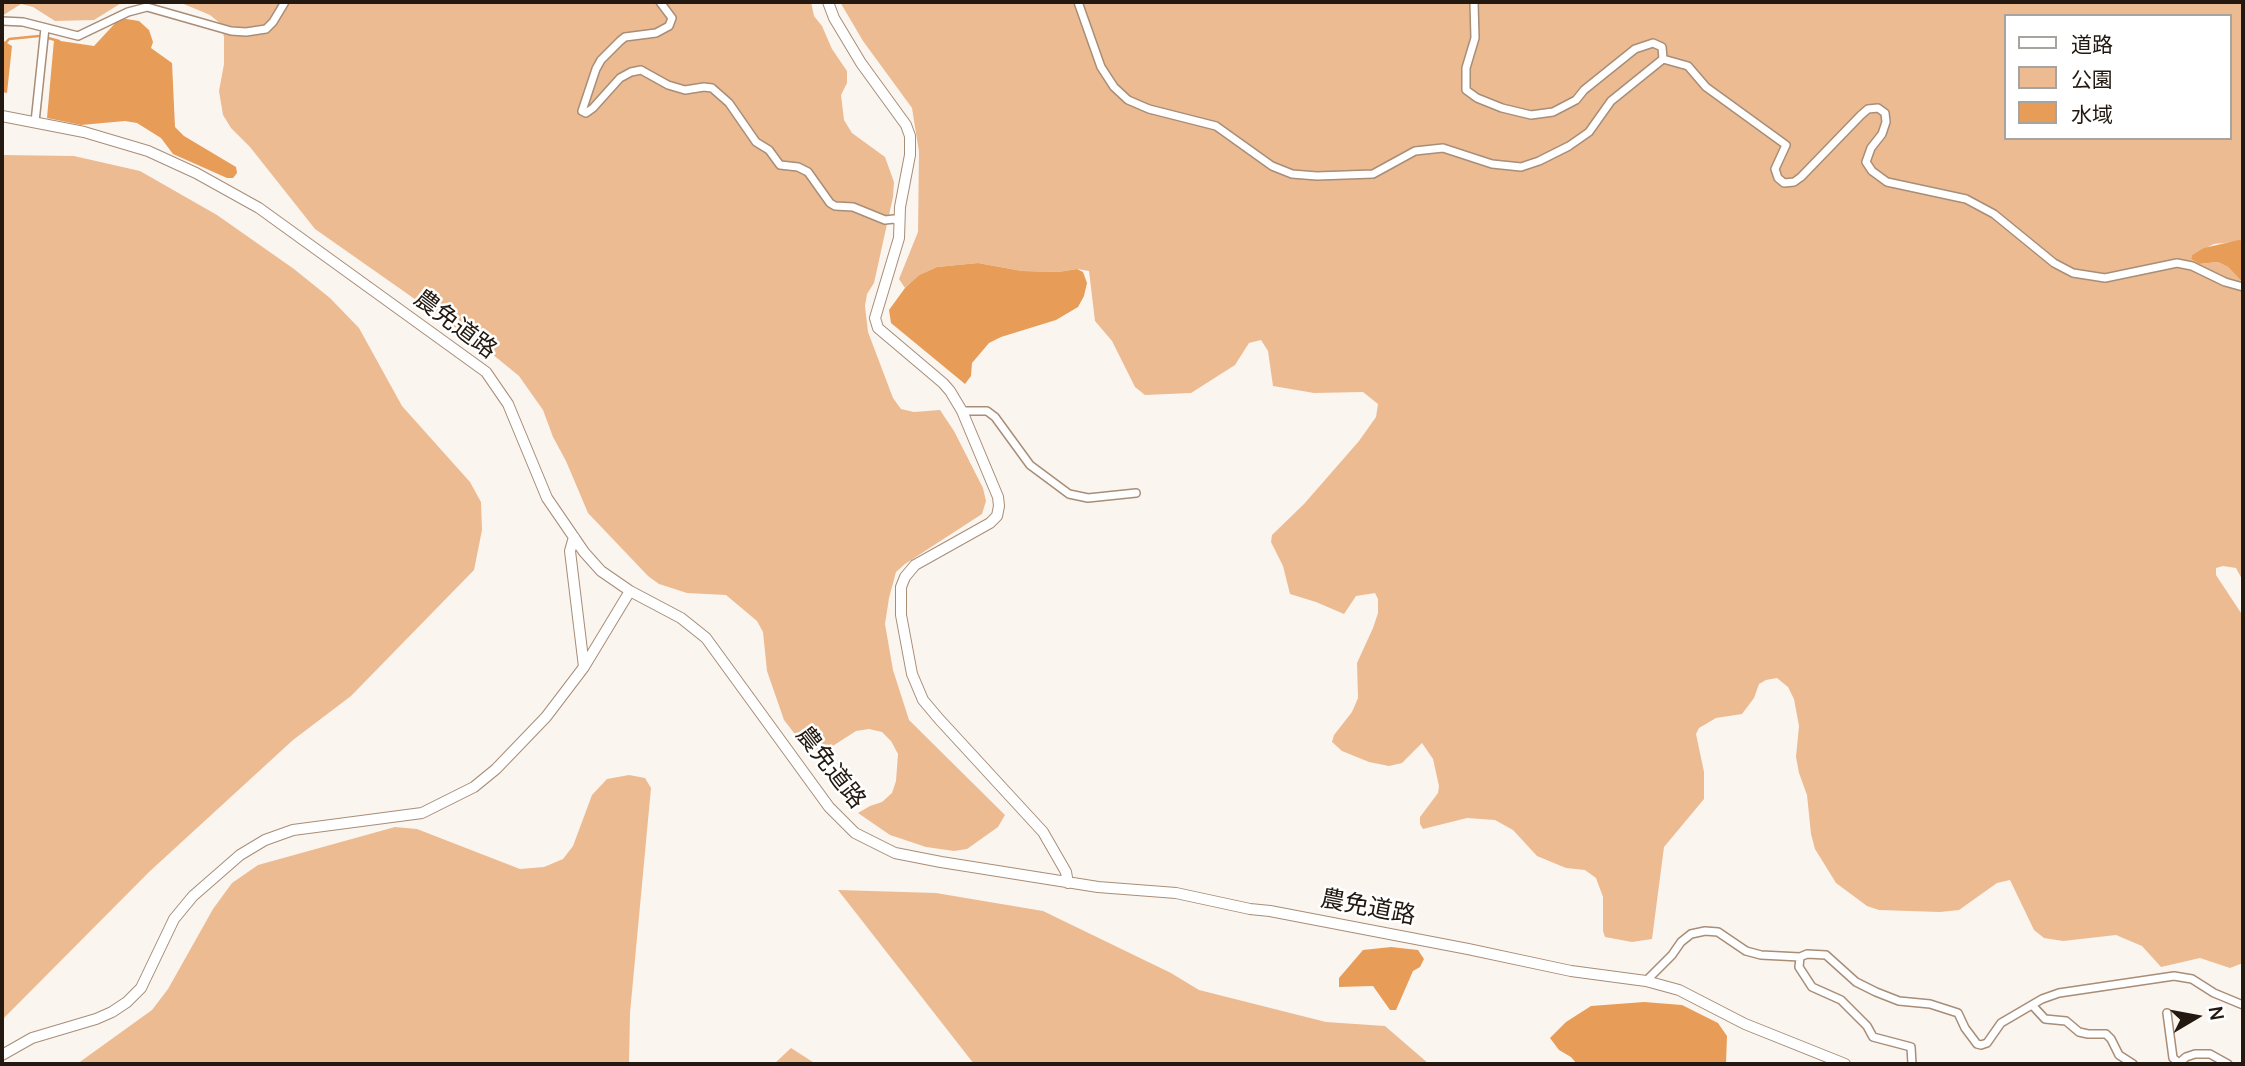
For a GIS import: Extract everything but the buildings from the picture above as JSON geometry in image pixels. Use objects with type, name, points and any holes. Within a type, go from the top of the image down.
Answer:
[{"type":"street","points":[[2,21],[23,22],[78,36],[128,12],[148,7],[246,33],[266,29],[285,2]]},
{"type":"street","points":[[660,2],[672,18],[669,26],[656,33],[625,37],[620,41],[596,69],[582,111],[586,113],[593,108],[620,78],[641,70],[668,85],[685,90],[704,87],[712,89],[729,103],[757,142],[769,150],[780,165],[798,167],[815,178],[830,203],[853,207],[885,220],[898,221]]},
{"type":"street","points":[[828,2],[834,18],[861,63],[906,125],[910,136],[910,155],[898,221],[896,251],[875,318],[878,328],[943,383],[962,411],[998,497],[997,516],[990,523],[915,565],[905,577],[901,587],[901,615],[908,657],[923,700],[1043,832],[1066,872],[1068,883]]},
{"type":"street","points":[[1078,2],[1101,67],[1114,87],[1128,100],[1149,109],[1216,126],[1272,166],[1292,174],[1373,174],[1415,151],[1443,148],[1492,164],[1521,167],[1569,146],[1589,132],[1611,101],[1663,59]]},
{"type":"street","points":[[1474,2],[1475,38],[1466,68],[1466,90],[1477,98],[1502,108],[1531,115],[1553,112],[1576,100],[1584,90],[1634,48],[1653,43],[1662,47],[1663,59]]},
{"type":"street","points":[[35,122],[45,28]]},
{"type":"street","points":[[1663,59],[1688,66],[1706,87],[1786,145],[1775,169],[1778,178],[1784,183],[1794,182],[1801,177],[1861,115],[1868,109],[1878,108],[1885,113],[1886,122],[1866,162],[1872,171],[1887,182],[1966,199],[1994,214],[2054,263],[2073,274],[2105,278],[2177,263],[2192,266],[2225,282],[2243,287]]},
{"type":"street","name":"農免道路","points":[[2,116],[84,132],[148,151],[196,173],[259,208],[486,372],[508,404],[547,498],[601,572],[681,618],[706,638],[829,807],[855,833],[895,853],[1068,883],[1176,893],[1571,971],[1646,981],[1679,990],[1745,1024],[1845,1064]]},
{"type":"street","points":[[962,411],[987,411],[995,417],[1030,465],[1069,494],[1088,498],[1136,494]]},
{"type":"street","points":[[574,537],[570,551],[584,667]]},
{"type":"street","points":[[2,1055],[32,1038],[96,1019],[127,1002],[141,988],[174,919],[193,896],[240,855],[265,840],[293,830],[422,813],[474,788],[546,717],[584,667],[630,591]]},
{"type":"street","points":[[1646,981],[1681,942],[1691,934],[1705,931],[1718,932],[1746,951],[1761,955],[1826,955],[1856,982],[1876,992],[1899,1001],[1930,1004],[1958,1013],[1965,1028],[1977,1044],[1981,1045],[1987,1043],[2001,1023],[2042,999],[2059,993],[2174,976],[2192,979],[2214,993],[2243,1005]]},
{"type":"street","points":[[1800,957],[1799,967],[1812,986],[1841,1000],[1867,1026],[1872,1037],[1911,1047],[1912,1064]]},
{"type":"street","points":[[2033,1006],[2045,1019],[2066,1021],[2079,1032],[2106,1034],[2119,1055],[2133,1064]]},
{"type":"street","points":[[2167,1013],[2173,1058],[2179,1064],[2195,1054],[2210,1054],[2228,1064]]},
{"type":"green space","points":[[2,2],[123,2],[94,20],[55,21],[33,7],[21,4],[2,16]]},
{"type":"green space","points":[[179,2],[811,2],[814,16],[847,71],[847,83],[841,95],[844,120],[852,133],[885,157],[894,182],[874,283],[867,294],[865,306],[868,332],[893,398],[901,409],[914,412],[940,410],[954,431],[983,488],[986,501],[982,514],[896,572],[885,624],[893,670],[909,720],[1005,815],[998,827],[967,849],[954,851],[926,847],[890,835],[858,813],[882,802],[892,793],[896,781],[898,754],[891,741],[882,732],[869,729],[856,731],[825,751],[812,751],[801,742],[784,720],[767,671],[763,632],[757,621],[726,595],[687,593],[659,584],[648,576],[588,513],[543,410],[519,376],[486,349],[315,229],[223,115],[219,91],[224,64],[221,24],[210,15]]},
{"type":"green space","points":[[840,2],[2243,2],[2243,241],[2214,244],[2192,255],[2191,259],[2199,264],[2218,262],[2228,267],[2243,283],[2243,581],[2236,568],[2216,568],[2216,575],[2243,616],[2243,963],[2230,968],[2200,958],[2161,967],[2142,946],[2116,935],[2063,941],[2044,938],[2034,930],[2010,880],[1997,883],[1959,910],[1879,910],[1867,906],[1836,883],[1815,849],[1807,795],[1796,757],[1799,726],[1794,699],[1788,687],[1777,678],[1759,684],[1754,698],[1742,714],[1716,718],[1699,728],[1696,734],[1704,772],[1704,799],[1664,847],[1652,939],[1632,942],[1605,937],[1603,897],[1596,878],[1585,870],[1566,868],[1537,856],[1513,830],[1495,820],[1467,818],[1423,829],[1420,817],[1438,793],[1439,786],[1433,759],[1422,743],[1402,763],[1389,766],[1369,762],[1342,751],[1332,742],[1358,698],[1357,663],[1378,613],[1375,593],[1356,596],[1344,614],[1290,594],[1283,566],[1271,542],[1272,535],[1304,504],[1359,441],[1376,417],[1378,404],[1363,392],[1314,393],[1273,386],[1268,351],[1261,340],[1249,343],[1235,365],[1191,393],[1145,395],[1135,387],[1112,341],[1095,321],[1089,271],[1022,271],[978,263],[937,267],[919,275],[905,288],[899,279],[918,232],[919,152],[912,108],[863,41]]},
{"type":"green space","points":[[2,155],[74,156],[140,171],[217,215],[294,269],[330,298],[359,328],[402,406],[470,482],[481,502],[482,530],[474,570],[351,696],[293,740],[149,872],[2,1020]]},
{"type":"green space","points":[[629,775],[645,778],[651,788],[630,1013],[629,1064],[77,1064],[152,1010],[168,989],[213,909],[232,883],[258,865],[395,827],[417,829],[520,869],[544,867],[563,859],[573,846],[592,795],[607,779]]},
{"type":"green space","points":[[838,890],[936,893],[1043,911],[1171,973],[1199,990],[1326,1022],[1385,1026],[1429,1064],[974,1064]]},
{"type":"green space","points":[[791,1048],[816,1064],[774,1064]]},
{"type":"water","points":[[120,18],[139,21],[149,30],[153,42],[151,48],[172,63],[175,127],[184,136],[236,167],[237,173],[233,178],[227,178],[173,154],[161,138],[137,123],[125,121],[81,125],[47,118],[54,40],[94,46]]},
{"type":"water","points":[[2,40],[12,46],[7,93],[2,92]]},
{"type":"water","points":[[2243,241],[2243,283],[2228,267],[2218,262],[2199,264],[2191,259],[2192,255],[2204,248]]},
{"type":"water","points":[[978,263],[1022,271],[1058,272],[1077,269],[1083,272],[1087,283],[1078,307],[1056,320],[989,343],[972,363],[971,376],[965,384],[891,323],[889,310],[905,288],[919,275],[937,267]]},
{"type":"water","points":[[1391,947],[1418,950],[1424,959],[1420,967],[1413,971],[1396,1010],[1390,1010],[1373,986],[1339,987],[1339,978],[1363,950]]},
{"type":"water","points":[[1644,1002],[1682,1005],[1718,1023],[1727,1036],[1726,1064],[1577,1064],[1559,1050],[1550,1038],[1566,1022],[1591,1006]]},
{"type":"waterway","points":[[2,47],[9,39],[39,36]]},
{"type":"waterway","points":[[48,38],[59,41]]}]
